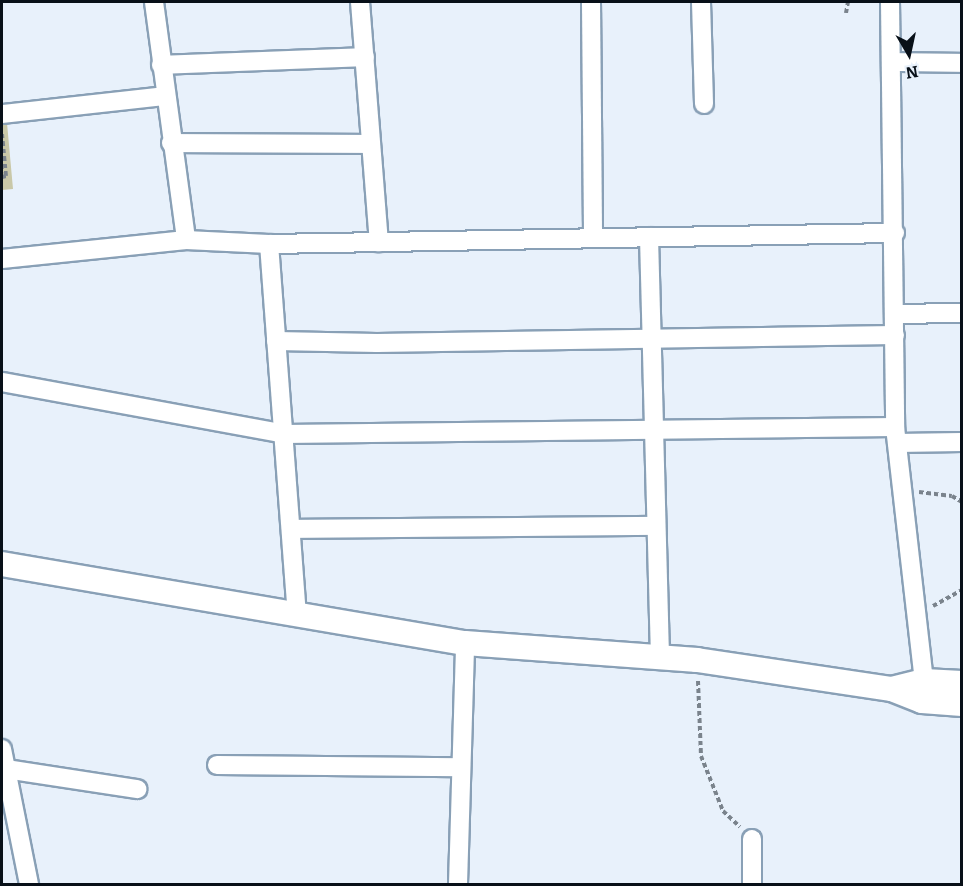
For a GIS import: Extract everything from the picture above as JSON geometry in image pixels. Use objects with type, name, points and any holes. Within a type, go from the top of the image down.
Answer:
[{"type":"main road","points":[[2,564],[465,643],[697,660],[892,689],[922,701],[962,704]]},
{"type":"main road","points":[[892,689],[924,681],[962,683]]},
{"type":"street","points":[[154,2],[164,96],[186,240]]},
{"type":"street","points":[[360,2],[379,242]]},
{"type":"street","points":[[591,2],[593,238]]},
{"type":"street","points":[[702,2],[704,104]]},
{"type":"street","points":[[890,2],[896,435],[924,681]]},
{"type":"street","points":[[161,65],[365,57]]},
{"type":"street","points":[[892,62],[962,63]]},
{"type":"street","points":[[2,114],[164,96]]},
{"type":"street","points":[[171,143],[371,144]]},
{"type":"street","points":[[2,260],[186,240],[269,244],[895,233]]},
{"type":"street","points":[[649,237],[660,657]]},
{"type":"street","points":[[269,244],[297,615]]},
{"type":"street","points":[[895,314],[962,313]]},
{"type":"street","points":[[276,341],[652,340],[895,335]]},
{"type":"street","points":[[2,382],[284,434],[654,430],[896,435],[962,442]]},
{"type":"street","points":[[291,529],[656,526]]},
{"type":"street","points":[[458,885],[465,643]]},
{"type":"street","points":[[2,749],[6,769],[6,795],[29,885]]},
{"type":"street","points":[[217,765],[461,767]]},
{"type":"street","points":[[6,769],[137,789]]},
{"type":"street","points":[[752,839],[752,885]]},
{"type":"path","points":[[846,13],[848,2]]},
{"type":"path","points":[[2,177],[6,176],[3,134]]},
{"type":"path","points":[[902,489],[952,496],[962,502]]},
{"type":"path","points":[[917,616],[962,590]]},
{"type":"path","points":[[697,660],[701,756],[723,811],[752,839]]},
{"type":"green space","points":[[7,123],[13,189],[2,190],[2,124]]}]
